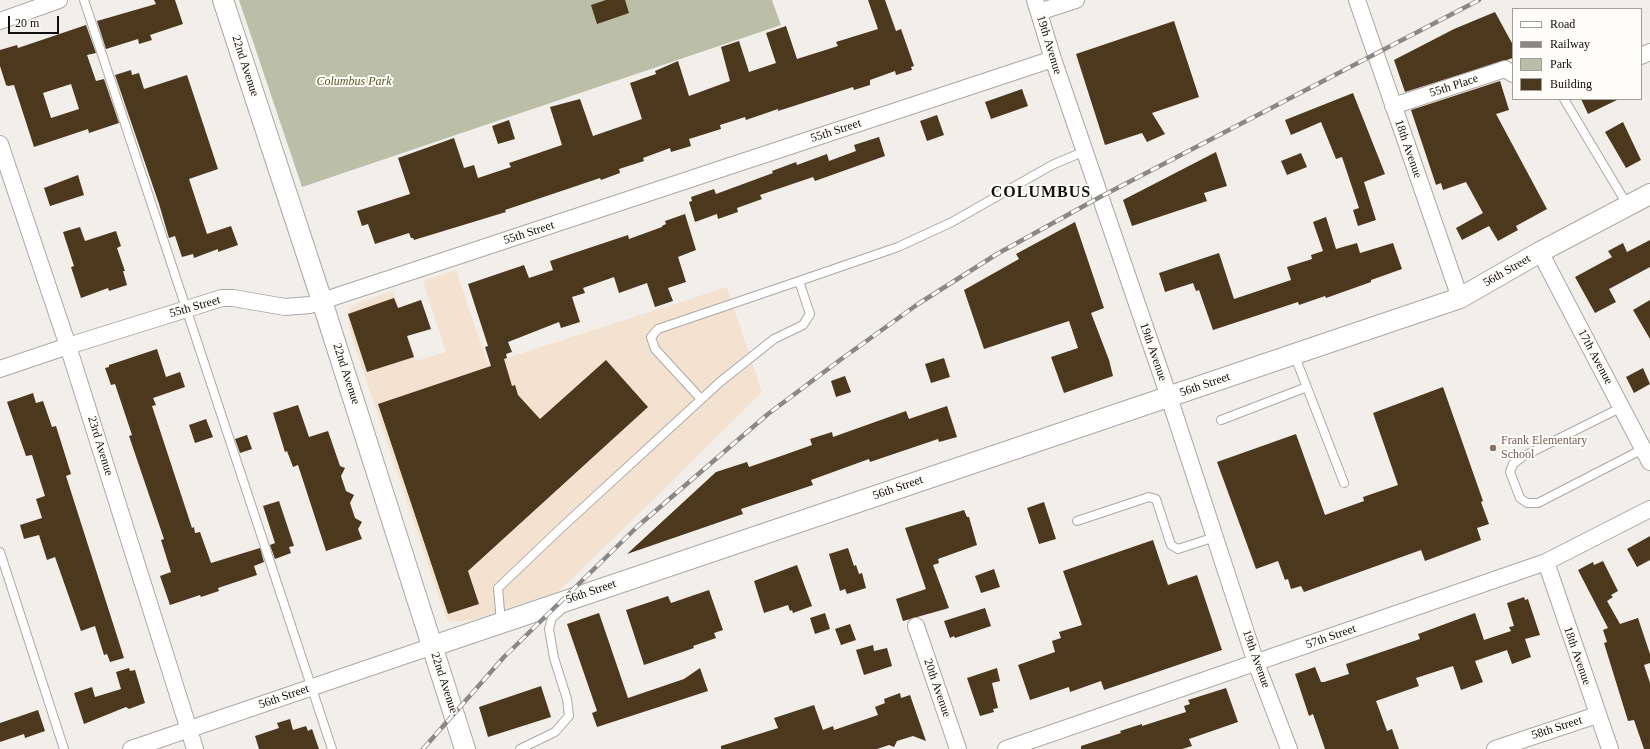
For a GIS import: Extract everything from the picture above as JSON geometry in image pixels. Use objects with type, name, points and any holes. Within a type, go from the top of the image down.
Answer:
[{"type":"street","points":[[0,21],[59,0]]},
{"type":"street","name":"22nd Avenue","points":[[223,0],[322,301],[465,749]]},
{"type":"street","points":[[1037,6],[1076,0]]},
{"type":"street","name":"18th Avenue","points":[[1357,0],[1460,298]]},
{"type":"street","name":"19th Avenue","points":[[1037,6],[1084,152],[1169,397],[1256,662],[1289,749]]},
{"type":"street","name":"55th Street","points":[[0,369],[222,298],[233,298],[285,307],[310,305],[1053,59]]},
{"type":"street","name":"55th Place","points":[[1393,106],[1505,69],[1512,73]]},
{"type":"street","name":"23rd Avenue","points":[[0,144],[68,346],[195,749]]},
{"type":"street","name":"56th Street","points":[[131,749],[1460,298],[1540,252],[1650,194]]},
{"type":"street","name":"17th Avenue","points":[[1540,252],[1622,407],[1646,456]]},
{"type":"street","name":"57th Street","points":[[1006,749],[1546,562],[1650,509]]},
{"type":"street","name":"18th Avenue","points":[[1546,562],[1597,715],[1610,749]]},
{"type":"street","name":"20th Avenue","points":[[916,626],[958,749]]},
{"type":"street","name":"58th Street","points":[[1495,749],[1597,715]]},
{"type":"lane","points":[[84,0],[310,688],[332,749]]},
{"type":"lane","points":[[1565,100],[1628,206]]},
{"type":"lane","points":[[701,399],[655,349],[651,337],[658,328],[898,247],[952,222],[1052,165],[1084,152]]},
{"type":"lane","points":[[501,623],[498,588],[720,382],[774,339],[803,325],[810,314],[799,281]]},
{"type":"lane","points":[[1294,354],[1344,482]]},
{"type":"lane","points":[[1221,420],[1307,388]]},
{"type":"lane","points":[[1622,407],[1522,457],[1513,464],[1510,472],[1520,498],[1528,503],[1538,503],[1646,456]]},
{"type":"lane","points":[[1077,521],[1149,497],[1156,499],[1171,545],[1178,549],[1215,537]]},
{"type":"lane","points":[[0,552],[64,749]]},
{"type":"lane","points":[[520,749],[555,732],[569,716],[567,699],[554,658],[549,629],[552,618],[567,604],[566,601]]},
{"type":"shaded area","points":[[456,270],[488,364],[727,287],[762,392],[558,592],[473,620],[451,622],[446,618],[351,335],[348,314],[351,307],[358,303],[393,291],[416,361],[446,352],[423,281]]},
{"type":"green space","name":"Columbus Park","points":[[239,0],[772,0],[781,25],[302,187]]},
{"type":"building","points":[[154,0],[175,0],[183,24],[150,35],[152,40],[139,44],[138,39],[106,49],[97,21],[156,4]]},
{"type":"building","points":[[606,0],[625,0],[629,13],[597,24],[591,5]]},
{"type":"building","points":[[868,0],[885,0],[896,31],[901,29],[914,66],[911,67],[912,70],[896,75],[895,71],[870,80],[870,85],[854,90],[853,87],[778,111],[778,109],[746,120],[745,117],[720,125],[721,129],[689,139],[691,146],[671,152],[670,148],[643,158],[644,161],[619,169],[620,173],[601,180],[600,178],[505,210],[506,212],[414,240],[411,238],[409,233],[375,244],[368,224],[362,226],[357,211],[410,194],[398,158],[454,138],[464,168],[474,165],[478,178],[511,167],[509,163],[562,145],[550,107],[580,99],[593,136],[642,119],[630,83],[656,74],[655,71],[678,61],[689,96],[730,81],[721,47],[739,41],[749,72],[776,63],[766,33],[786,26],[797,59],[838,46],[836,42],[878,29]]},
{"type":"building","points":[[1495,12],[1512,43],[1512,58],[1405,92],[1394,60],[1454,29]]},
{"type":"building","points":[[1174,21],[1199,97],[1152,113],[1165,134],[1147,142],[1142,133],[1105,145],[1076,54]]},
{"type":"building","points":[[86,25],[96,53],[87,55],[96,81],[104,79],[119,123],[89,133],[88,129],[34,147],[14,85],[6,85],[0,66],[0,50],[17,45],[18,48]],"holes":[[[71,84],[79,109],[51,118],[43,93]]]},
{"type":"building","points":[[131,70],[132,75],[139,73],[144,89],[187,75],[218,169],[189,179],[207,234],[231,226],[238,245],[218,252],[218,249],[194,258],[193,254],[182,257],[175,236],[169,238],[115,75]]},
{"type":"building","points":[[1500,81],[1509,110],[1496,114],[1547,209],[1516,226],[1518,230],[1498,241],[1489,226],[1462,240],[1456,228],[1483,213],[1466,182],[1443,190],[1441,183],[1436,185],[1411,110]]},
{"type":"building","points":[[1022,89],[1028,106],[991,119],[985,102]]},
{"type":"building","points":[[1353,93],[1385,174],[1364,182],[1376,220],[1358,226],[1353,210],[1359,208],[1342,157],[1336,159],[1321,122],[1291,135],[1285,120]]},
{"type":"building","points":[[1581,100],[1617,100],[1588,114]]},
{"type":"building","points":[[937,115],[944,135],[927,141],[920,121]]},
{"type":"building","points":[[509,120],[515,139],[498,144],[492,126]]},
{"type":"building","points":[[1623,122],[1641,160],[1626,168],[1605,132]]},
{"type":"building","points":[[879,137],[885,156],[815,181],[813,177],[760,195],[762,199],[737,208],[738,212],[718,219],[717,214],[695,222],[689,202],[692,201],[691,197],[714,189],[716,194],[773,173],[772,171],[796,162],[797,165],[827,154],[829,161],[856,151],[854,145]]},
{"type":"building","points":[[1216,152],[1227,186],[1204,193],[1207,201],[1132,226],[1123,200]]},
{"type":"building","points":[[1301,153],[1307,167],[1287,175],[1281,161]]},
{"type":"building","points":[[78,175],[84,195],[50,206],[44,188]]},
{"type":"building","points":[[685,214],[696,250],[678,257],[686,282],[668,288],[673,301],[655,307],[647,283],[619,293],[614,277],[583,288],[585,293],[572,297],[580,322],[561,328],[559,322],[508,342],[512,352],[506,354],[507,358],[504,359],[512,386],[515,385],[518,395],[540,419],[606,360],[648,407],[468,571],[479,604],[448,614],[378,404],[491,366],[485,347],[488,346],[468,284],[524,265],[529,278],[553,270],[550,261],[628,235],[629,239],[662,227],[666,224],[665,221]]},
{"type":"building","points":[[1326,217],[1336,249],[1357,243],[1360,253],[1393,243],[1402,269],[1326,298],[1325,296],[1299,305],[1298,302],[1213,330],[1199,290],[1196,291],[1193,283],[1165,292],[1159,273],[1219,253],[1234,299],[1291,280],[1287,267],[1312,259],[1311,255],[1323,251],[1313,222]]},
{"type":"building","points":[[1075,222],[1104,308],[1091,313],[1109,360],[1113,376],[1064,393],[1051,357],[1078,348],[1069,321],[984,349],[964,290],[1019,259],[1016,254]]},
{"type":"building","points":[[80,227],[85,241],[116,231],[121,246],[117,248],[125,271],[123,271],[127,285],[109,291],[108,288],[81,298],[71,267],[74,266],[63,232]]},
{"type":"building","points":[[1650,240],[1650,267],[1609,289],[1616,302],[1595,313],[1575,277],[1612,257],[1608,251],[1623,243],[1627,252]]},
{"type":"building","points":[[394,298],[398,308],[421,300],[431,329],[407,336],[414,357],[367,372],[348,314]]},
{"type":"building","points":[[1650,300],[1650,339],[1633,310]]},
{"type":"building","points":[[157,349],[166,377],[180,372],[185,387],[153,398],[156,405],[152,406],[192,528],[194,527],[195,533],[200,532],[211,563],[260,548],[264,562],[254,566],[257,575],[218,588],[219,591],[201,597],[200,595],[170,605],[160,576],[171,572],[161,540],[164,539],[129,436],[132,435],[115,384],[111,385],[105,368],[109,367],[109,365]]},
{"type":"building","points":[[944,358],[950,377],[931,383],[925,364]]},
{"type":"building","points":[[1643,368],[1650,384],[1634,393],[1626,377]]},
{"type":"building","points":[[845,376],[851,392],[836,397],[831,381]]},
{"type":"building","points":[[1443,387],[1483,501],[1481,502],[1489,524],[1477,528],[1481,540],[1425,561],[1421,550],[1304,592],[1301,586],[1291,589],[1288,579],[1285,580],[1278,561],[1256,569],[1217,462],[1296,434],[1325,515],[1364,501],[1363,497],[1398,485],[1373,413]]},
{"type":"building","points":[[33,393],[36,403],[43,401],[52,427],[56,426],[71,474],[66,476],[124,658],[110,662],[107,654],[104,655],[95,626],[81,631],[55,557],[47,560],[39,535],[24,539],[20,525],[42,518],[36,499],[45,496],[32,455],[26,456],[7,402]]},
{"type":"building","points":[[298,405],[309,437],[328,431],[340,466],[345,468],[341,476],[346,491],[354,495],[350,503],[355,518],[362,522],[358,529],[362,539],[326,551],[298,465],[293,467],[287,451],[285,452],[273,413]]},
{"type":"building","points":[[947,406],[957,437],[939,442],[938,439],[870,462],[869,459],[811,480],[813,485],[741,509],[743,514],[627,554],[716,472],[747,462],[749,467],[784,455],[812,445],[810,439],[832,432],[833,437],[906,411],[909,419]]},
{"type":"building","points":[[206,419],[213,437],[195,443],[189,425]]},
{"type":"building","points":[[247,435],[252,449],[240,453],[235,439]]},
{"type":"building","points":[[279,501],[294,546],[289,547],[291,553],[275,559],[270,545],[275,543],[263,506]]},
{"type":"building","points":[[1044,502],[1056,539],[1039,544],[1027,508]]},
{"type":"building","points":[[964,510],[967,517],[969,517],[977,545],[938,559],[939,563],[933,565],[949,608],[903,621],[896,599],[926,589],[905,528]]},
{"type":"building","points":[[1650,536],[1650,560],[1637,567],[1627,549]]},
{"type":"building","points":[[1153,540],[1168,585],[1197,575],[1222,650],[1104,690],[1101,681],[1070,692],[1069,687],[1030,700],[1018,665],[1055,652],[1052,641],[1061,638],[1059,632],[1082,625],[1063,571]]},
{"type":"building","points":[[848,548],[854,566],[856,565],[859,574],[862,573],[866,588],[847,594],[845,589],[840,591],[829,554]]},
{"type":"building","points":[[1603,561],[1618,591],[1611,595],[1613,597],[1607,601],[1620,624],[1638,618],[1650,654],[1650,663],[1644,665],[1650,683],[1650,749],[1644,749],[1634,720],[1628,721],[1604,643],[1607,642],[1603,630],[1608,628],[1578,570],[1593,562],[1594,565]]},
{"type":"building","points":[[797,565],[812,606],[793,613],[792,610],[790,611],[788,605],[764,613],[754,581]]},
{"type":"building","points":[[994,569],[1000,587],[981,593],[975,576]]},
{"type":"building","points":[[709,590],[723,630],[714,633],[716,638],[693,646],[694,648],[644,665],[626,610],[668,596],[671,603]]},
{"type":"building","points":[[1524,597],[1525,600],[1528,599],[1540,635],[1525,639],[1531,657],[1512,664],[1507,650],[1475,661],[1483,682],[1461,690],[1453,666],[1416,678],[1419,686],[1376,701],[1387,731],[1392,729],[1399,749],[1325,749],[1313,714],[1309,716],[1295,674],[1315,667],[1321,682],[1324,682],[1349,674],[1346,664],[1420,639],[1418,634],[1475,613],[1484,640],[1511,631],[1509,627],[1514,626],[1507,603]]},
{"type":"building","points":[[985,608],[991,626],[955,638],[954,636],[950,638],[944,621]]},
{"type":"building","points":[[599,613],[628,698],[684,679],[700,668],[708,691],[597,727],[592,713],[597,711],[567,624]]},
{"type":"building","points":[[825,613],[830,629],[815,634],[810,618]]},
{"type":"building","points":[[850,624],[856,640],[841,645],[835,629]]},
{"type":"building","points":[[873,645],[874,651],[887,648],[892,666],[864,675],[856,650]]},
{"type":"building","points":[[129,668],[130,671],[135,670],[145,703],[129,709],[126,707],[84,724],[74,693],[92,687],[95,697],[121,689],[116,672]]},
{"type":"building","points":[[997,668],[1000,681],[992,683],[998,708],[993,709],[994,712],[980,716],[967,678]]},
{"type":"building","points":[[541,686],[551,717],[488,737],[479,707]]},
{"type":"building","points":[[1226,688],[1238,722],[1189,739],[1192,746],[1182,749],[1081,749],[1081,746],[1121,733],[1120,731],[1142,724],[1142,726],[1186,712],[1184,706],[1190,704],[1188,700]]},
{"type":"building","points":[[900,693],[901,698],[910,695],[926,741],[913,736],[897,741],[894,747],[889,745],[877,749],[721,749],[721,746],[778,728],[774,718],[814,705],[823,730],[833,726],[834,730],[878,715],[875,707],[885,703],[884,699]]},
{"type":"building","points":[[38,710],[45,731],[25,738],[24,734],[0,742],[0,723]]},
{"type":"building","points":[[290,719],[293,730],[306,726],[308,731],[312,729],[319,749],[259,749],[255,736],[279,728],[277,723]]},
{"type":"railway","points":[[423,749],[504,657],[638,526],[768,414],[918,304],[997,254],[1100,197],[1479,0]]},
{"type":"place","name":"Frank Elementary School","points":[[1493,448]]},
{"type":"district","name":"COLUMBUS","points":[[1041,193]]}]
